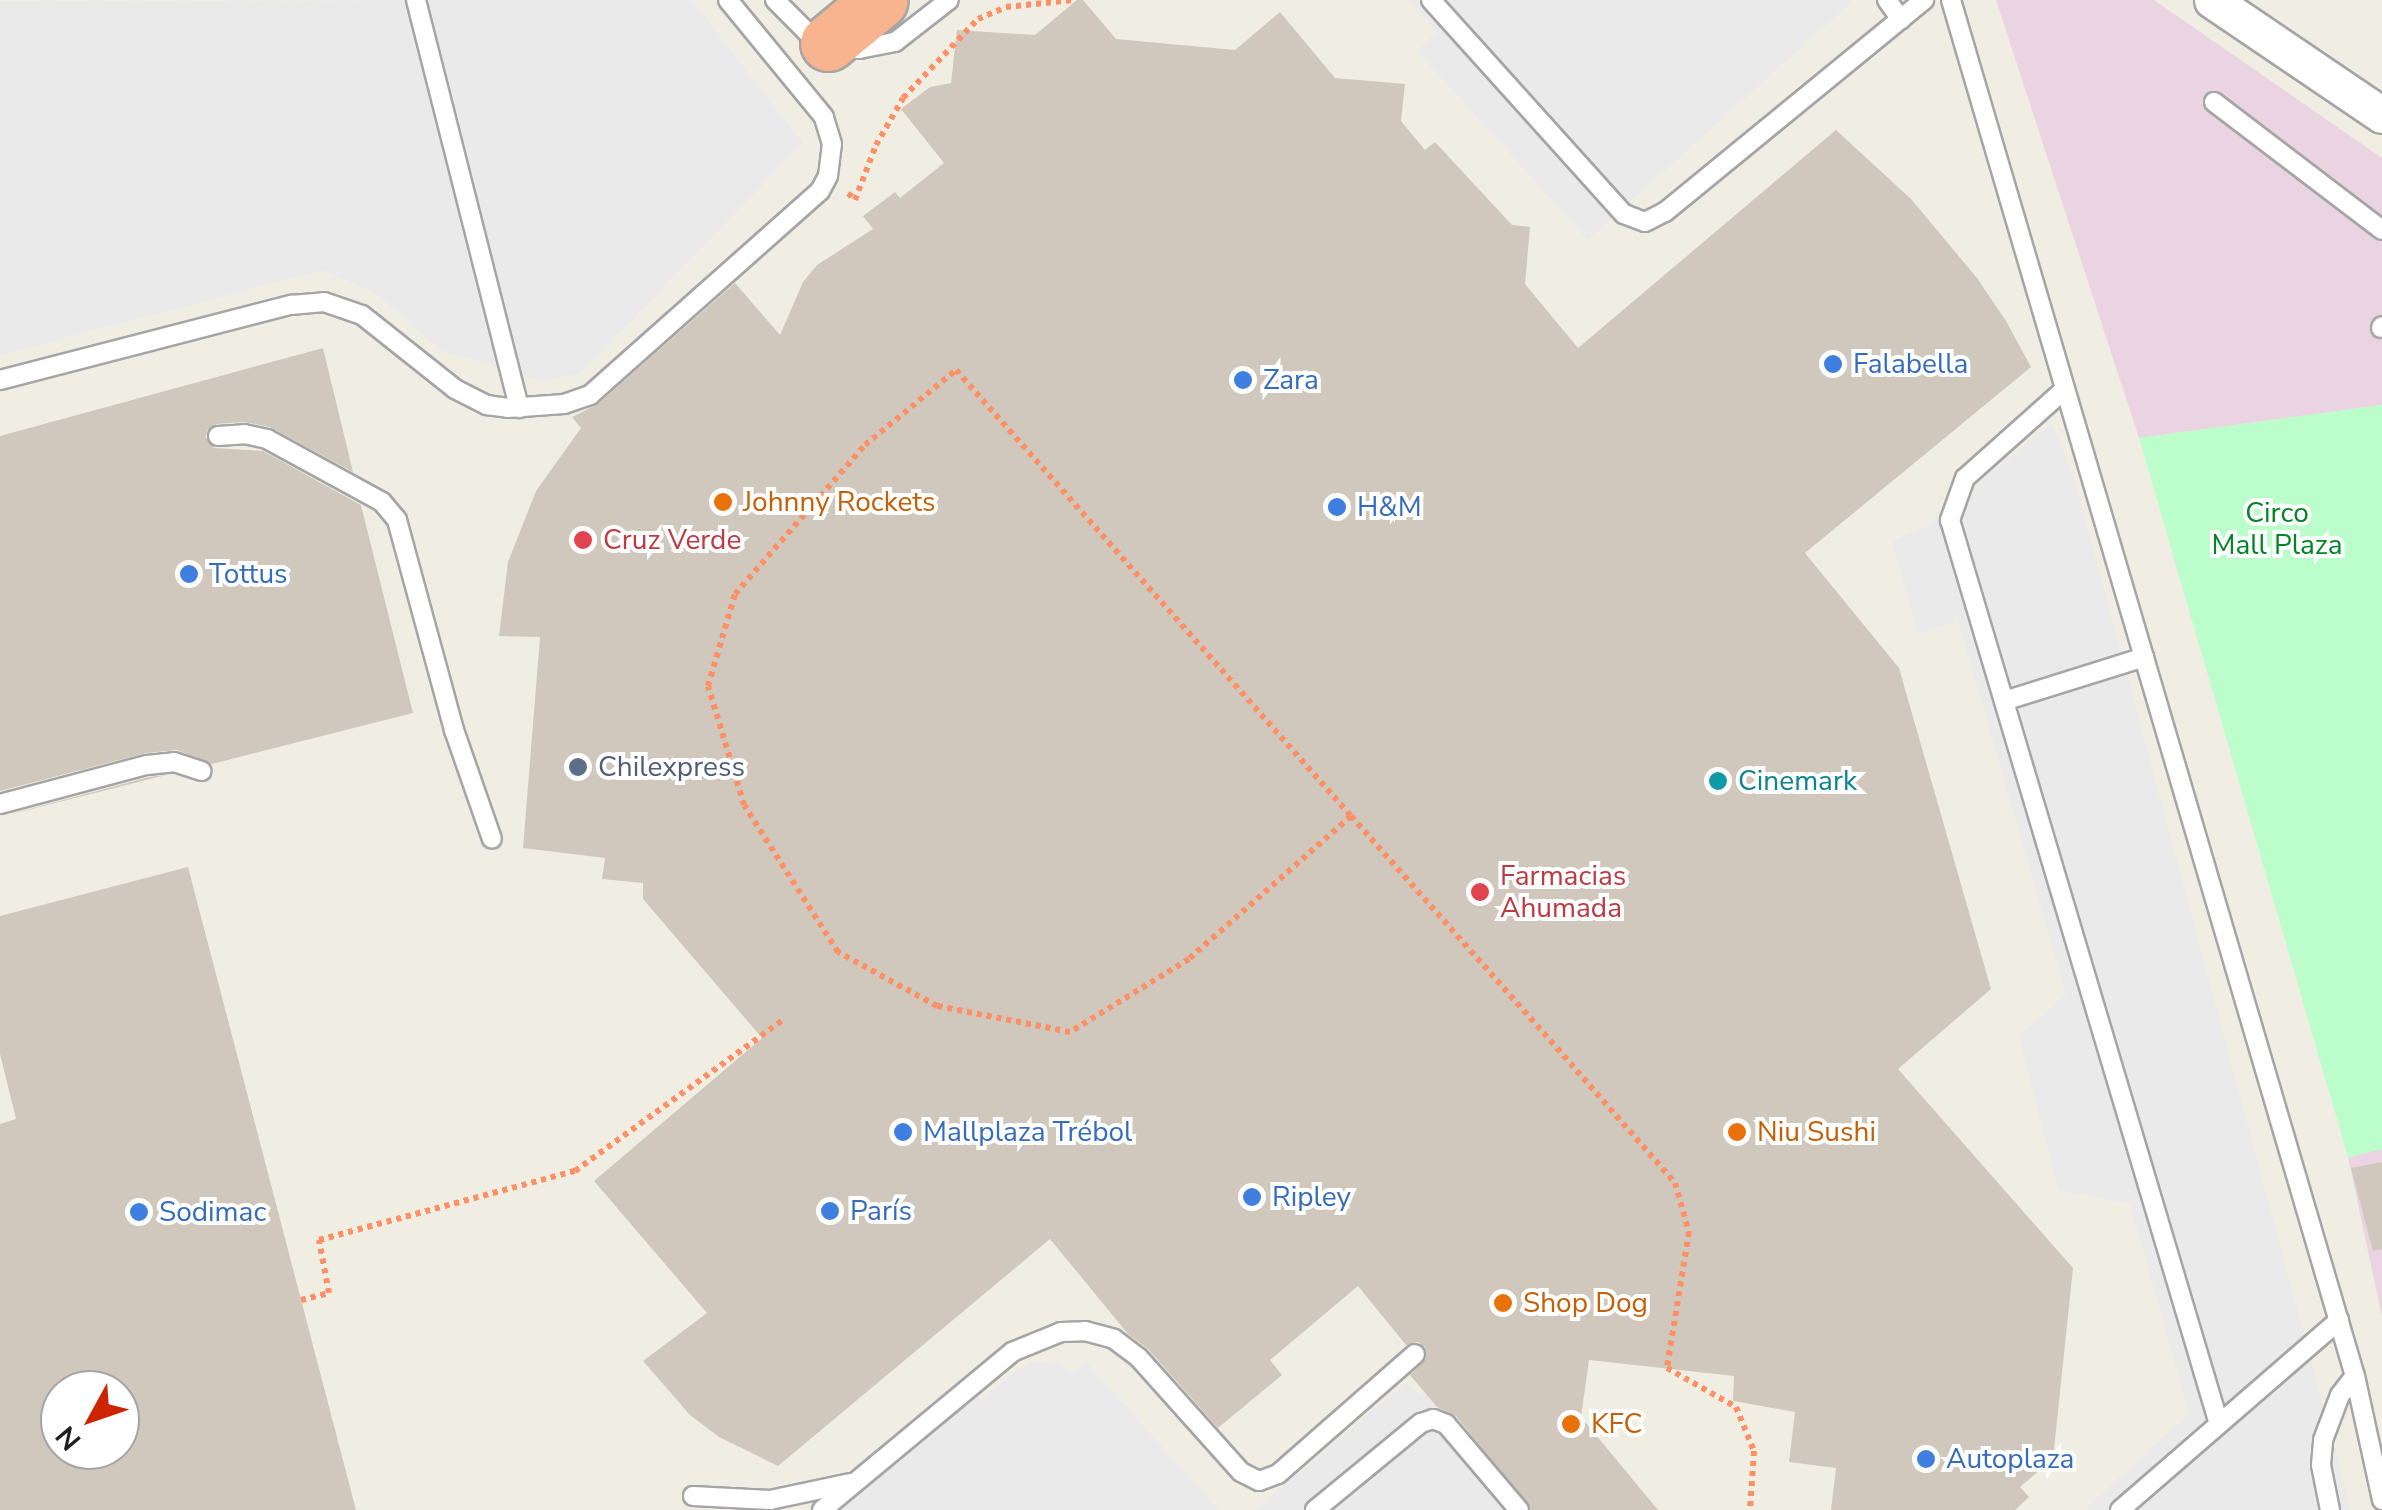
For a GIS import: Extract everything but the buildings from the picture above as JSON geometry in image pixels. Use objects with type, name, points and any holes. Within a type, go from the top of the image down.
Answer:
[{"type":"highway","points":[[828,43],[880,0]]},
{"type":"street","points":[[2212,0],[2382,116]]},
{"type":"lane","points":[[416,0],[518,408]]},
{"type":"lane","points":[[0,380],[290,305],[324,302],[362,315],[468,397],[488,405],[518,408],[564,404],[603,387],[820,191],[828,176],[832,144],[824,117],[728,0]]},
{"type":"lane","points":[[774,0],[807,32],[828,43],[859,49],[895,42],[950,0]]},
{"type":"lane","points":[[1431,0],[1624,214],[1646,222],[1665,212],[1924,0]]},
{"type":"lane","points":[[1887,0],[1901,19]]},
{"type":"lane","points":[[1951,0],[2339,1320],[2382,1500]]},
{"type":"lane","points":[[2214,102],[2382,230]]},
{"type":"lane","points":[[2065,389],[1965,478],[1950,520],[2219,1424]]},
{"type":"lane","points":[[218,436],[244,434],[267,438],[382,502],[396,520],[454,730],[492,838]]},
{"type":"lane","points":[[2004,701],[2144,657]]},
{"type":"lane","points":[[0,804],[147,765],[174,762],[202,771]]},
{"type":"lane","points":[[2120,1510],[2339,1320]]},
{"type":"lane","points":[[822,1510],[1012,1352],[1061,1332],[1085,1330],[1114,1339],[1139,1358],[1241,1472],[1259,1481],[1278,1474],[1415,1354]]},
{"type":"lane","points":[[2330,1510],[2321,1466],[2323,1440],[2340,1395],[2355,1376]]},
{"type":"lane","points":[[1315,1510],[1421,1423],[1433,1419],[1446,1424],[1519,1510]]},
{"type":"lane","points":[[693,1496],[770,1500],[832,1490],[865,1477]]},
{"type":"path","points":[[828,176],[855,200],[876,145],[904,98],[978,19],[1006,7],[1073,0]]},
{"type":"path","points":[[1351,816],[1190,958],[1070,1032],[937,1006],[838,952],[744,805],[708,686],[735,594],[865,444],[956,370],[1351,816],[1675,1184],[1689,1232],[1667,1368],[1736,1408],[1754,1450],[1750,1510]]},
{"type":"path","points":[[301,1300],[329,1293],[319,1240],[576,1171],[783,1020]]},
{"type":"shaded area","points":[[692,0],[803,143],[581,373],[542,381],[440,350],[377,294],[323,270],[0,355],[0,1]]},
{"type":"shaded area","points":[[1409,0],[1854,0],[1588,240],[1417,51],[1437,32]]},
{"type":"shaded area","points":[[1996,0],[2154,0],[2382,158],[2382,405],[2139,438]]},
{"type":"shaded area","points":[[2052,423],[2074,477],[2351,1510],[2084,1510],[2189,1413],[2130,1204],[2058,1190],[2019,1036],[2066,994],[1958,620],[1918,634],[1892,541],[1927,526]]},
{"type":"shaded area","points":[[2382,1149],[2382,1317],[2348,1157]]},
{"type":"shaded area","points":[[1032,1362],[1057,1364],[1072,1372],[1087,1363],[1219,1510],[816,1510],[965,1383],[981,1400],[1014,1371]]},
{"type":"shaded area","points":[[1438,1379],[1550,1510],[1255,1510],[1406,1382],[1420,1395]]},
{"type":"green space","name":"Circo Mall Plaza","points":[[2382,405],[2382,1149],[2348,1157],[2139,438]]},
{"type":"place","name":"Falabella","points":[[1833,364]]},
{"type":"place","name":"Zara","points":[[1243,380]]},
{"type":"place","name":"Johnny Rockets","points":[[723,502]]},
{"type":"place","name":"H&M","points":[[1337,507]]},
{"type":"place","name":"Cruz Verde","points":[[583,540]]},
{"type":"place","name":"Tottus","points":[[189,574]]},
{"type":"place","name":"Chilexpress","points":[[578,767]]},
{"type":"place","name":"Cinemark","points":[[1718,781]]},
{"type":"place","name":"Farmacias Ahumada","points":[[1480,892]]},
{"type":"place","name":"Mallplaza Trébol","points":[[903,1132]]},
{"type":"place","name":"Niu Sushi","points":[[1737,1132]]},
{"type":"place","name":"Ripley","points":[[1252,1197]]},
{"type":"place","name":"París","points":[[830,1211]]},
{"type":"place","name":"Sodimac","points":[[139,1212]]},
{"type":"place","name":"Shop Dog","points":[[1503,1303]]},
{"type":"place","name":"KFC","points":[[1571,1424]]},
{"type":"place","name":"Autoplaza","points":[[1926,1459]]}]
